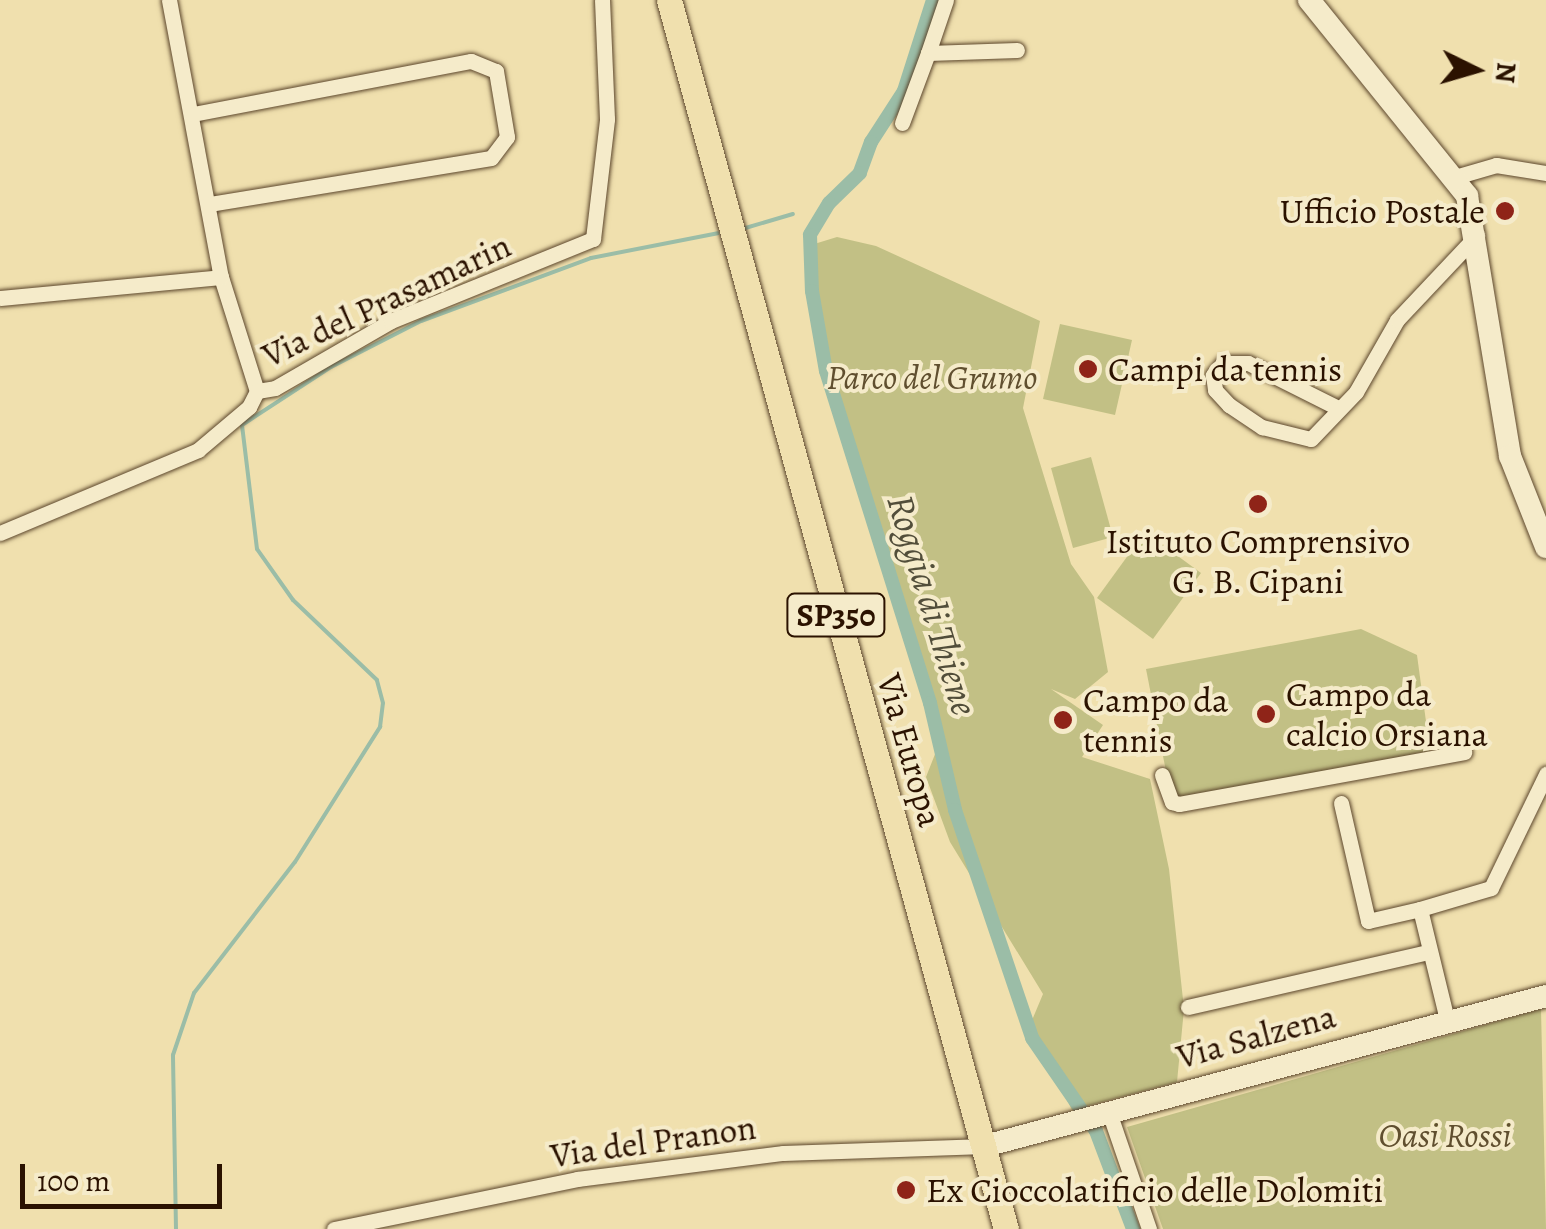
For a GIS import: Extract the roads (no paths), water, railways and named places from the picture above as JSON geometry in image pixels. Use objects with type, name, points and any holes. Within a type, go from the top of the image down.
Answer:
[{"type":"main road","name":"Via Europa","points":[[669,0],[1006,1229]]},
{"type":"street","points":[[169,0],[221,277],[257,391]]},
{"type":"street","name":"Via del Prasamarin","points":[[0,532],[198,450],[249,406],[257,391],[276,388],[392,322],[592,239],[607,119],[602,0]]},
{"type":"street","points":[[902,122],[946,0]]},
{"type":"street","points":[[1310,0],[1455,176],[1477,234],[1510,456],[1546,547]]},
{"type":"street","points":[[928,53],[1017,50]]},
{"type":"street","points":[[193,114],[471,62],[496,70],[507,137],[491,158],[208,204]]},
{"type":"street","points":[[1455,176],[1496,165],[1546,173]]},
{"type":"street","points":[[1336,407],[1248,362],[1223,363],[1213,375],[1215,390],[1229,406],[1292,439],[1320,434],[1336,407],[1356,392],[1397,320],[1477,234]]},
{"type":"street","points":[[0,298],[221,277]]},
{"type":"street","points":[[1162,775],[1178,804],[1464,752]]},
{"type":"street","points":[[1341,803],[1368,921],[1491,888],[1546,774]]},
{"type":"street","points":[[1420,910],[1446,1020]]},
{"type":"street","points":[[1188,1007],[1429,952]]},
{"type":"street","name":"Via Salzena","points":[[985,1146],[1546,996]]},
{"type":"street","points":[[1104,1113],[1149,1229]]},
{"type":"street","name":"Via del Pranon","points":[[334,1229],[577,1178],[784,1154],[985,1146]]},
{"type":"waterway","name":"Roggia di Thiene","points":[[933,0],[904,91],[871,142],[860,173],[829,203],[810,235],[812,291],[826,371],[930,703],[955,810],[1032,1038],[1096,1131],[1133,1229]]},
{"type":"waterway","points":[[742,229],[793,214]]},
{"type":"waterway","points":[[176,1229],[173,1055],[194,993],[295,862],[380,727],[383,703],[377,680],[293,600],[257,549],[242,425],[331,367],[421,321],[591,258],[718,233]]},
{"type":"place","name":"Ufficio Postale","points":[[1505,211]]},
{"type":"place","name":"Campi da tennis","points":[[1088,369]]},
{"type":"place","name":"Istituto Comprensivo G. B. Cipani","points":[[1258,504]]},
{"type":"place","name":"Campo da calcio Orsiana","points":[[1266,714]]},
{"type":"place","name":"Campo da tennis","points":[[1063,720]]},
{"type":"place","name":"Ex Cioccolatificio delle Dolomiti","points":[[906,1190]]},
{"type":"park label","name":"Parco del Grumo","points":[[932,377]]},
{"type":"park label","name":"Oasi Rossi","points":[[1445,1135]]}]
